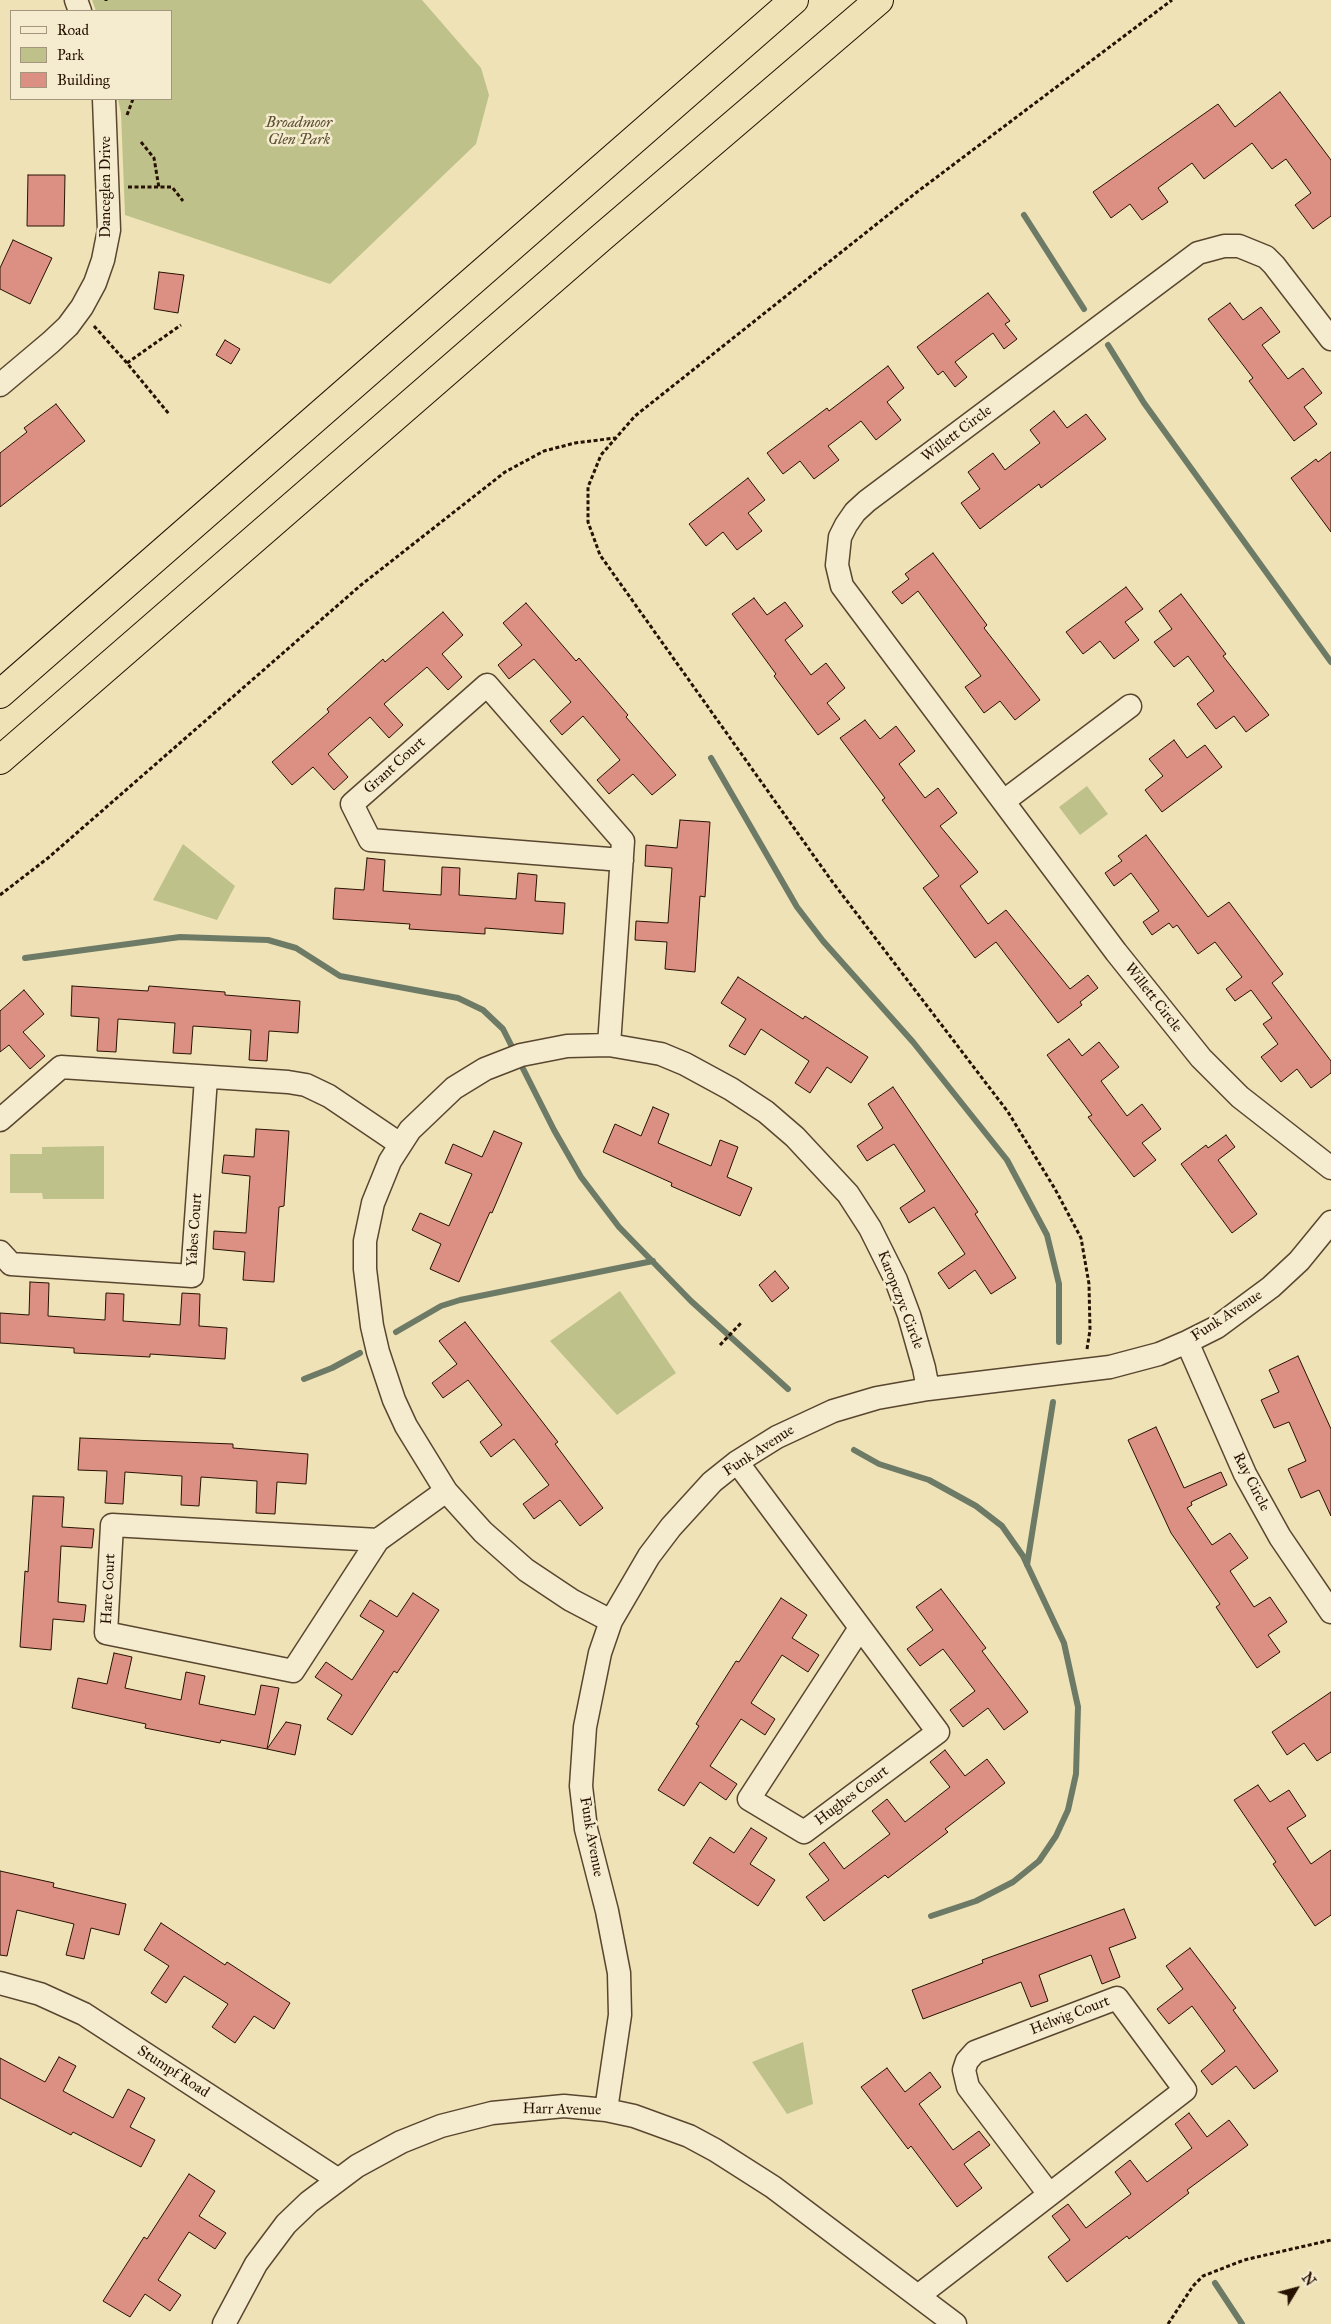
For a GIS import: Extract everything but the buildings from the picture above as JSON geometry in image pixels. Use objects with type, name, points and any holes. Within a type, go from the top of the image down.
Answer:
[{"type":"highway","points":[[0,694],[794,0]]},
{"type":"highway","points":[[0,760],[602,236],[879,0]]},
{"type":"street","name":"Danceglen Drive","points":[[0,385],[68,326],[82,307],[95,283],[103,260],[108,230],[104,100]]},
{"type":"street","name":"Willett Circle","points":[[1331,339],[1266,257],[1238,246],[1224,246],[1198,253],[875,496],[850,518],[840,536],[837,552],[838,570],[842,586],[1116,952],[1200,1058],[1240,1096],[1331,1168]]},
{"type":"street","name":"Grant Court","points":[[609,1045],[622,860],[623,841],[487,685],[352,804],[370,840],[622,860]]},
{"type":"street","points":[[1004,801],[1130,706]]},
{"type":"street","name":"Karopczyc Circle","points":[[611,1620],[571,1600],[526,1570],[483,1532],[446,1491],[420,1451],[394,1400],[378,1352],[367,1298],[365,1254],[368,1222],[379,1184],[400,1144],[410,1130],[440,1100],[486,1069],[533,1052],[566,1046],[609,1045],[661,1054],[707,1076],[766,1112],[821,1163],[848,1194],[883,1252],[909,1315],[928,1389]]},
{"type":"street","points":[[0,1120],[61,1067],[288,1082],[306,1086],[329,1096],[400,1144]]},
{"type":"street","name":"Yabes Court","points":[[0,1252],[11,1264],[192,1276],[206,1078]]},
{"type":"street","name":"Funk Avenue","points":[[606,2110],[620,2016],[619,1973],[607,1911],[586,1829],[581,1786],[585,1727],[600,1653],[611,1620],[650,1556],[671,1527],[712,1482],[737,1462],[777,1437],[833,1411],[877,1398],[928,1389],[1110,1367],[1159,1354],[1187,1342],[1217,1326],[1271,1287],[1298,1261],[1331,1222]]},
{"type":"street","name":"Ray Circle","points":[[1187,1342],[1245,1474],[1280,1537],[1331,1612]]},
{"type":"street","name":"Hughes Court","points":[[737,1462],[938,1732],[804,1832],[749,1799],[860,1628]]},
{"type":"street","name":"Hare Court","points":[[378,1540],[112,1525],[106,1633],[293,1671],[378,1540],[446,1491]]},
{"type":"street","name":"Stumpf Road","points":[[0,1983],[40,1994],[84,2014],[337,2180]]},
{"type":"street","name":"Helwig Court","points":[[918,2296],[1185,2090],[1117,1998],[975,2052],[967,2061],[964,2070],[968,2087],[1048,2194]]},
{"type":"street","name":"Harr Avenue","points":[[224,2324],[240,2292],[286,2224],[308,2202],[337,2180],[381,2152],[419,2134],[499,2111],[541,2107],[584,2107],[606,2110],[634,2116],[689,2136],[742,2166],[955,2324]]},
{"type":"path","points":[[141,142],[154,158],[159,188]]},
{"type":"path","points":[[127,187],[172,187],[183,201]]},
{"type":"path","points":[[127,363],[181,325]]},
{"type":"path","points":[[93,326],[127,363],[168,414]]},
{"type":"path","points":[[0,895],[63,845],[362,585],[505,472],[544,451],[575,443],[616,438]]},
{"type":"path","points":[[720,1345],[741,1322]]},
{"type":"path","points":[[1168,2324],[1192,2286],[1203,2276],[1244,2260],[1331,2240]]},
{"type":"green space","name":"Broadmoor Glen Park","points":[[92,0],[422,0],[481,68],[489,95],[476,144],[330,284],[125,215],[121,113],[118,100],[172,100],[172,10],[96,10]]},
{"type":"green space","points":[[1087,786],[1108,814],[1080,835],[1059,807]]},
{"type":"green space","points":[[183,844],[235,886],[217,920],[153,900]]},
{"type":"green space","points":[[104,1146],[104,1199],[43,1199],[42,1193],[10,1193],[10,1154],[42,1154],[42,1147]]},
{"type":"green space","points":[[620,1291],[676,1373],[617,1415],[550,1341]]},
{"type":"green space","points":[[803,2042],[813,2104],[787,2114],[752,2062]]},
{"type":"waterway","points":[[1024,215],[1084,309]]},
{"type":"waterway","points":[[1108,345],[1144,403],[1331,662]]},
{"type":"waterway","points":[[711,758],[797,907],[823,941],[913,1042],[1007,1160],[1047,1235],[1059,1284],[1059,1342]]},
{"type":"waterway","points":[[25,958],[180,937],[268,940],[296,948],[340,976],[458,998],[483,1010],[503,1029],[554,1130],[581,1177],[619,1227],[691,1301],[788,1389]]},
{"type":"waterway","points":[[396,1332],[441,1306],[460,1300],[653,1261]]},
{"type":"waterway","points":[[304,1379],[332,1368],[360,1353]]},
{"type":"waterway","points":[[1027,1565],[1053,1402]]},
{"type":"waterway","points":[[854,1450],[879,1464],[929,1480],[976,1506],[1002,1526],[1023,1556],[1064,1643],[1078,1707],[1076,1774],[1068,1810],[1056,1836],[1039,1861],[1013,1882],[976,1901],[931,1916]]},
{"type":"waterway","points":[[1215,2283],[1242,2324]]}]
